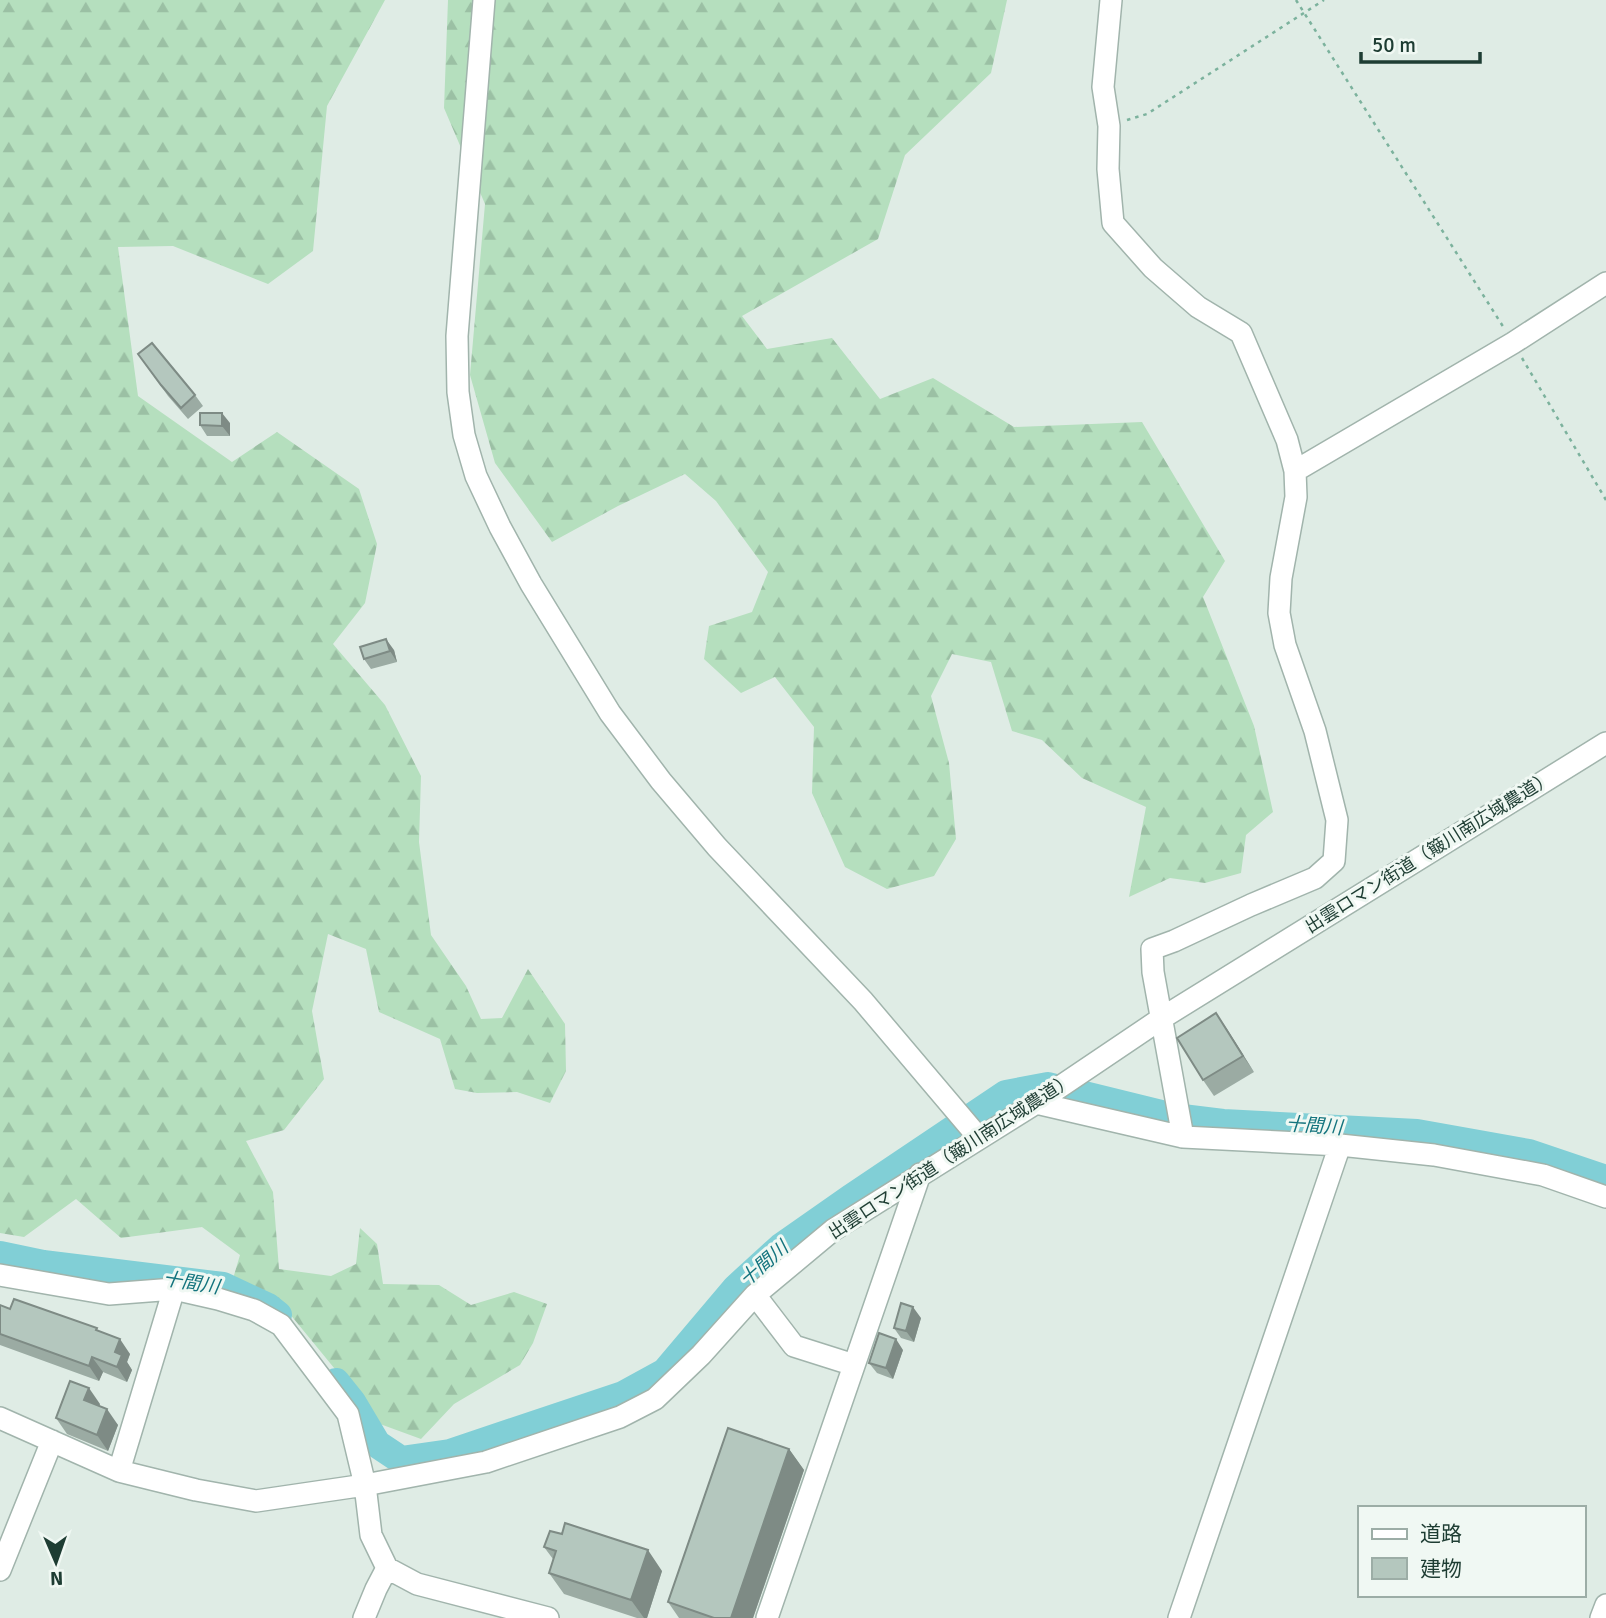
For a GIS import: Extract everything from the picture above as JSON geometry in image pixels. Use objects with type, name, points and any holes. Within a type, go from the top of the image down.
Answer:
[{"type":"street","points":[[484,0],[457,336],[459,403],[464,435],[476,476],[538,596],[610,713],[647,762],[717,847],[863,1001],[979,1138]]},
{"type":"street","points":[[1111,0],[1103,87],[1110,126],[1108,169],[1113,223],[1153,268],[1198,307],[1241,333],[1287,440],[1295,471],[1296,497],[1281,578],[1279,613],[1285,645],[1315,731],[1337,820],[1334,861],[1315,878],[1152,949],[1153,972],[1183,1137]]},
{"type":"street","points":[[1295,471],[1513,343],[1606,283]]},
{"type":"street","name":"出雲ロマン街道（簸川南広域農道）","points":[[0,1418],[120,1471],[196,1490],[256,1501],[365,1485],[486,1462],[621,1416],[655,1399],[701,1355],[755,1295],[833,1230],[1036,1102],[1162,1018],[1606,743]]},
{"type":"street","points":[[1036,1102],[1183,1137],[1340,1145],[1434,1155],[1543,1175],[1606,1197]]},
{"type":"street","points":[[1179,1618],[1340,1145]]},
{"type":"street","points":[[767,1618],[920,1174]]},
{"type":"street","points":[[0,1275],[109,1294],[174,1289],[254,1310],[281,1325],[348,1414],[365,1485],[371,1535],[387,1568],[417,1584],[548,1618]]},
{"type":"street","points":[[120,1471],[174,1289]]},
{"type":"street","points":[[755,1295],[794,1346],[855,1365]]},
{"type":"street","points":[[0,1570],[52,1441]]},
{"type":"street","points":[[364,1618],[387,1568]]},
{"type":"street","points":[[1601,1618],[1606,1605]]},
{"type":"path","points":[[1296,0],[1513,343],[1606,500]]},
{"type":"path","points":[[1110,126],[1147,114],[1324,0]]},
{"type":"green space","points":[[0,0],[385,0],[327,106],[313,251],[268,284],[173,246],[118,247],[138,396],[232,462],[277,432],[359,489],[377,544],[365,603],[333,644],[385,705],[421,776],[419,842],[431,935],[466,986],[481,1019],[502,1018],[528,969],[565,1024],[566,1071],[550,1103],[517,1092],[477,1093],[455,1089],[440,1039],[379,1012],[366,949],[328,934],[312,1011],[324,1079],[284,1130],[246,1141],[273,1192],[279,1269],[331,1276],[356,1264],[360,1228],[377,1244],[383,1284],[439,1285],[471,1305],[514,1292],[547,1304],[533,1343],[520,1365],[454,1404],[421,1439],[380,1424],[289,1313],[232,1282],[240,1255],[202,1227],[121,1238],[76,1199],[24,1237],[0,1233]]},
{"type":"green space","points":[[448,0],[1007,0],[991,73],[905,155],[878,239],[742,316],[767,349],[832,338],[880,399],[933,378],[1014,427],[1142,422],[1225,561],[1203,597],[1254,726],[1273,812],[1246,835],[1241,873],[1205,883],[1170,878],[1129,897],[1146,807],[1082,778],[1042,740],[1012,731],[991,662],[952,654],[931,696],[949,763],[956,839],[934,876],[887,889],[845,867],[812,793],[814,727],[775,677],[741,693],[704,659],[709,626],[752,612],[768,572],[716,501],[685,474],[552,542],[495,463],[470,375],[485,204],[444,108]]},
{"type":"building","points":[[152,343],[195,395],[181,408],[138,354]]},
{"type":"building","points":[[200,413],[222,413],[222,426],[200,425]]},
{"type":"building","points":[[386,639],[390,651],[364,659],[360,647]]},
{"type":"building","points":[[1216,1013],[1243,1056],[1203,1080],[1177,1038]]},
{"type":"building","points":[[14,1299],[97,1328],[96,1330],[120,1339],[115,1352],[122,1355],[117,1367],[92,1357],[89,1366],[0,1334],[0,1305],[10,1309]]},
{"type":"building","points":[[901,1303],[913,1307],[906,1331],[894,1328]]},
{"type":"building","points":[[879,1333],[896,1339],[886,1368],[869,1363]]},
{"type":"building","points":[[70,1381],[89,1388],[84,1400],[107,1409],[97,1435],[56,1418]]},
{"type":"building","points":[[728,1428],[789,1449],[731,1618],[714,1618],[668,1602]]},
{"type":"building","points":[[565,1523],[648,1550],[631,1600],[549,1573],[556,1551],[544,1547],[550,1531],[562,1534]]},
{"type":"waterway","name":"十間川","points":[[336,1382],[352,1402],[377,1444],[401,1460],[450,1453],[623,1395],[665,1372],[736,1288],[781,1247],[1006,1094],[1048,1086],[1174,1117],[1223,1123],[1417,1133],[1529,1153],[1606,1179]]},
{"type":"waterway","name":"十間川","points":[[0,1255],[43,1264],[223,1286],[268,1307],[278,1315]]}]
